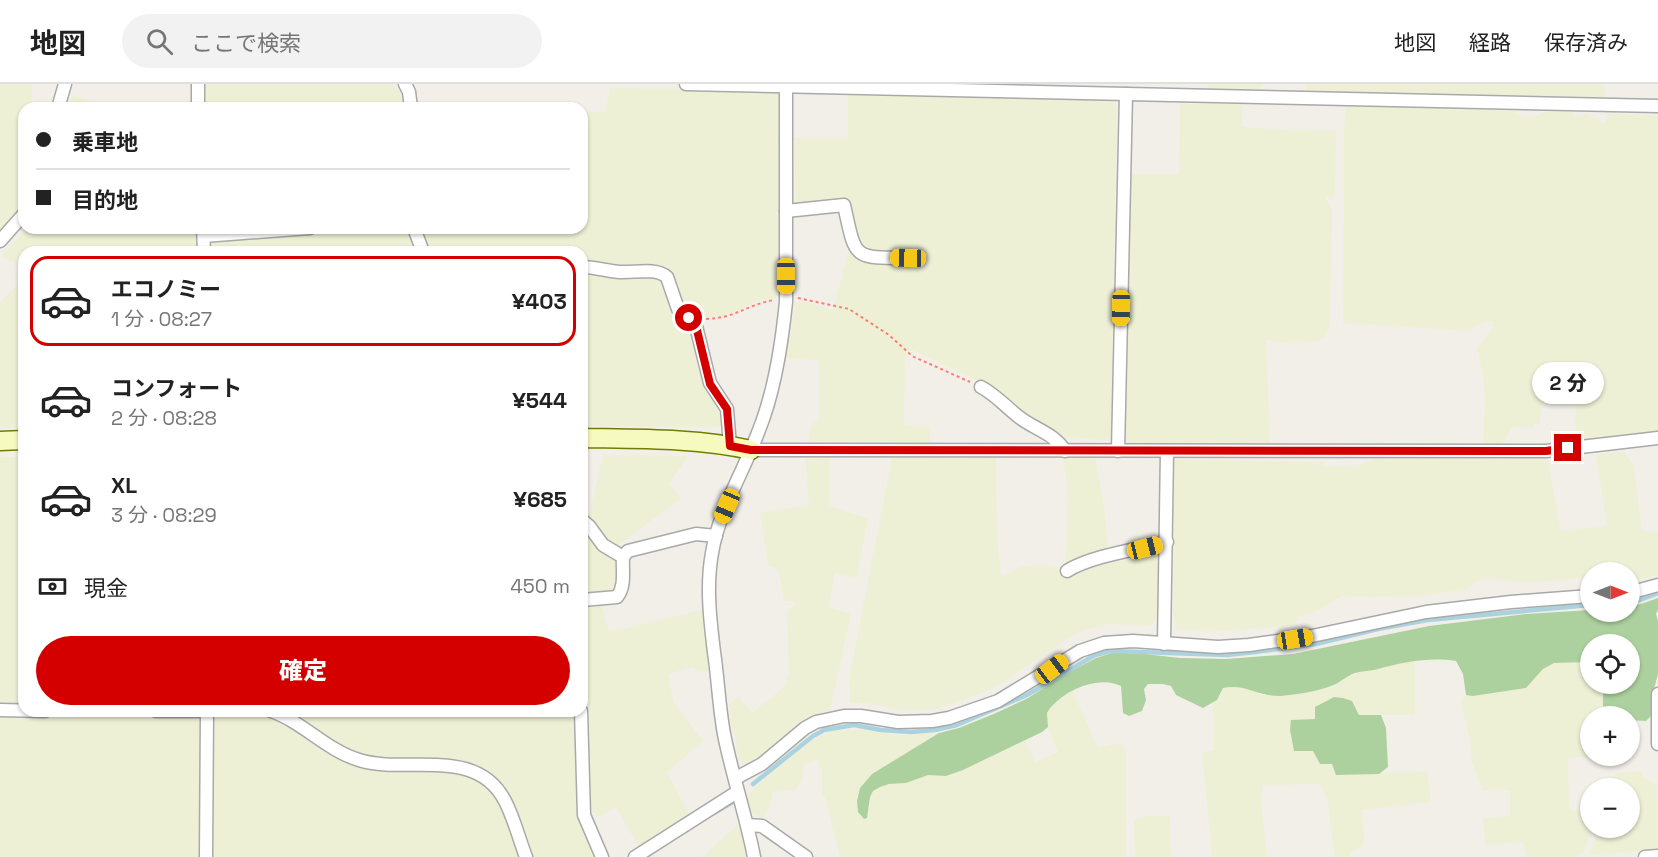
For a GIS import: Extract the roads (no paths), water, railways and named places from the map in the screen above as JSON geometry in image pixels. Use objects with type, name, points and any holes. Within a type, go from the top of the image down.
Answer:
[{"type":"street","points":[[60,102],[65,84]]},
{"type":"street","points":[[198,84],[198,102]]},
{"type":"street","points":[[405,84],[410,102]]},
{"type":"street","points":[[686,84],[1121,91],[1658,106]]},
{"type":"street","points":[[754,857],[724,732],[709,611],[709,576],[716,536],[768,402],[784,329],[786,85]]},
{"type":"street","points":[[1118,451],[1121,91]]},
{"type":"street","points":[[786,211],[844,205],[853,246],[858,252],[875,258],[908,258]]},
{"type":"street","points":[[0,241],[18,221]]},
{"type":"street","points":[[588,267],[619,272],[664,274],[670,281],[678,309],[696,326],[710,384],[727,409],[730,446]]},
{"type":"street","points":[[981,387],[991,392],[1020,418],[1059,441],[1065,451]]},
{"type":"street","points":[[588,438],[640,439],[730,446],[751,450],[1546,451],[1658,438]]},
{"type":"street","points":[[0,441],[18,440]]},
{"type":"street","points":[[1164,644],[1167,451]]},
{"type":"street","points":[[588,524],[603,545],[623,557]]},
{"type":"street","points":[[588,598],[617,597],[623,584],[623,557],[628,551],[696,534],[716,536]]},
{"type":"street","points":[[1067,571],[1100,558],[1167,542]]},
{"type":"street","points":[[1640,590],[1658,585]]},
{"type":"street","points":[[736,778],[762,764],[805,728],[828,718],[861,716],[898,722],[949,718],[998,700],[1080,651],[1104,643],[1117,641],[1218,647],[1278,642],[1426,612],[1580,597]]},
{"type":"street","points":[[1658,694],[1658,744]]},
{"type":"street","points":[[0,710],[18,710]]},
{"type":"street","points":[[207,857],[208,717]]},
{"type":"street","points":[[285,717],[295,721],[341,753],[358,760],[382,765],[446,765],[464,767],[476,772],[490,782],[506,801],[526,857]]},
{"type":"street","points":[[581,717],[584,815],[602,857]]},
{"type":"street","points":[[635,857],[737,792]]},
{"type":"street","points":[[748,825],[762,826],[806,857]]},
{"type":"street","points":[[1645,857],[1658,856]]},
{"type":"waterway","points":[[1640,600],[1658,593]]},
{"type":"waterway","points":[[753,784],[813,736],[824,730],[854,725],[911,732],[957,725],[1027,695],[1095,655],[1111,651],[1227,655],[1316,644],[1428,620],[1580,606]]},
{"type":"waterway","points":[[714,813],[733,802]]}]
